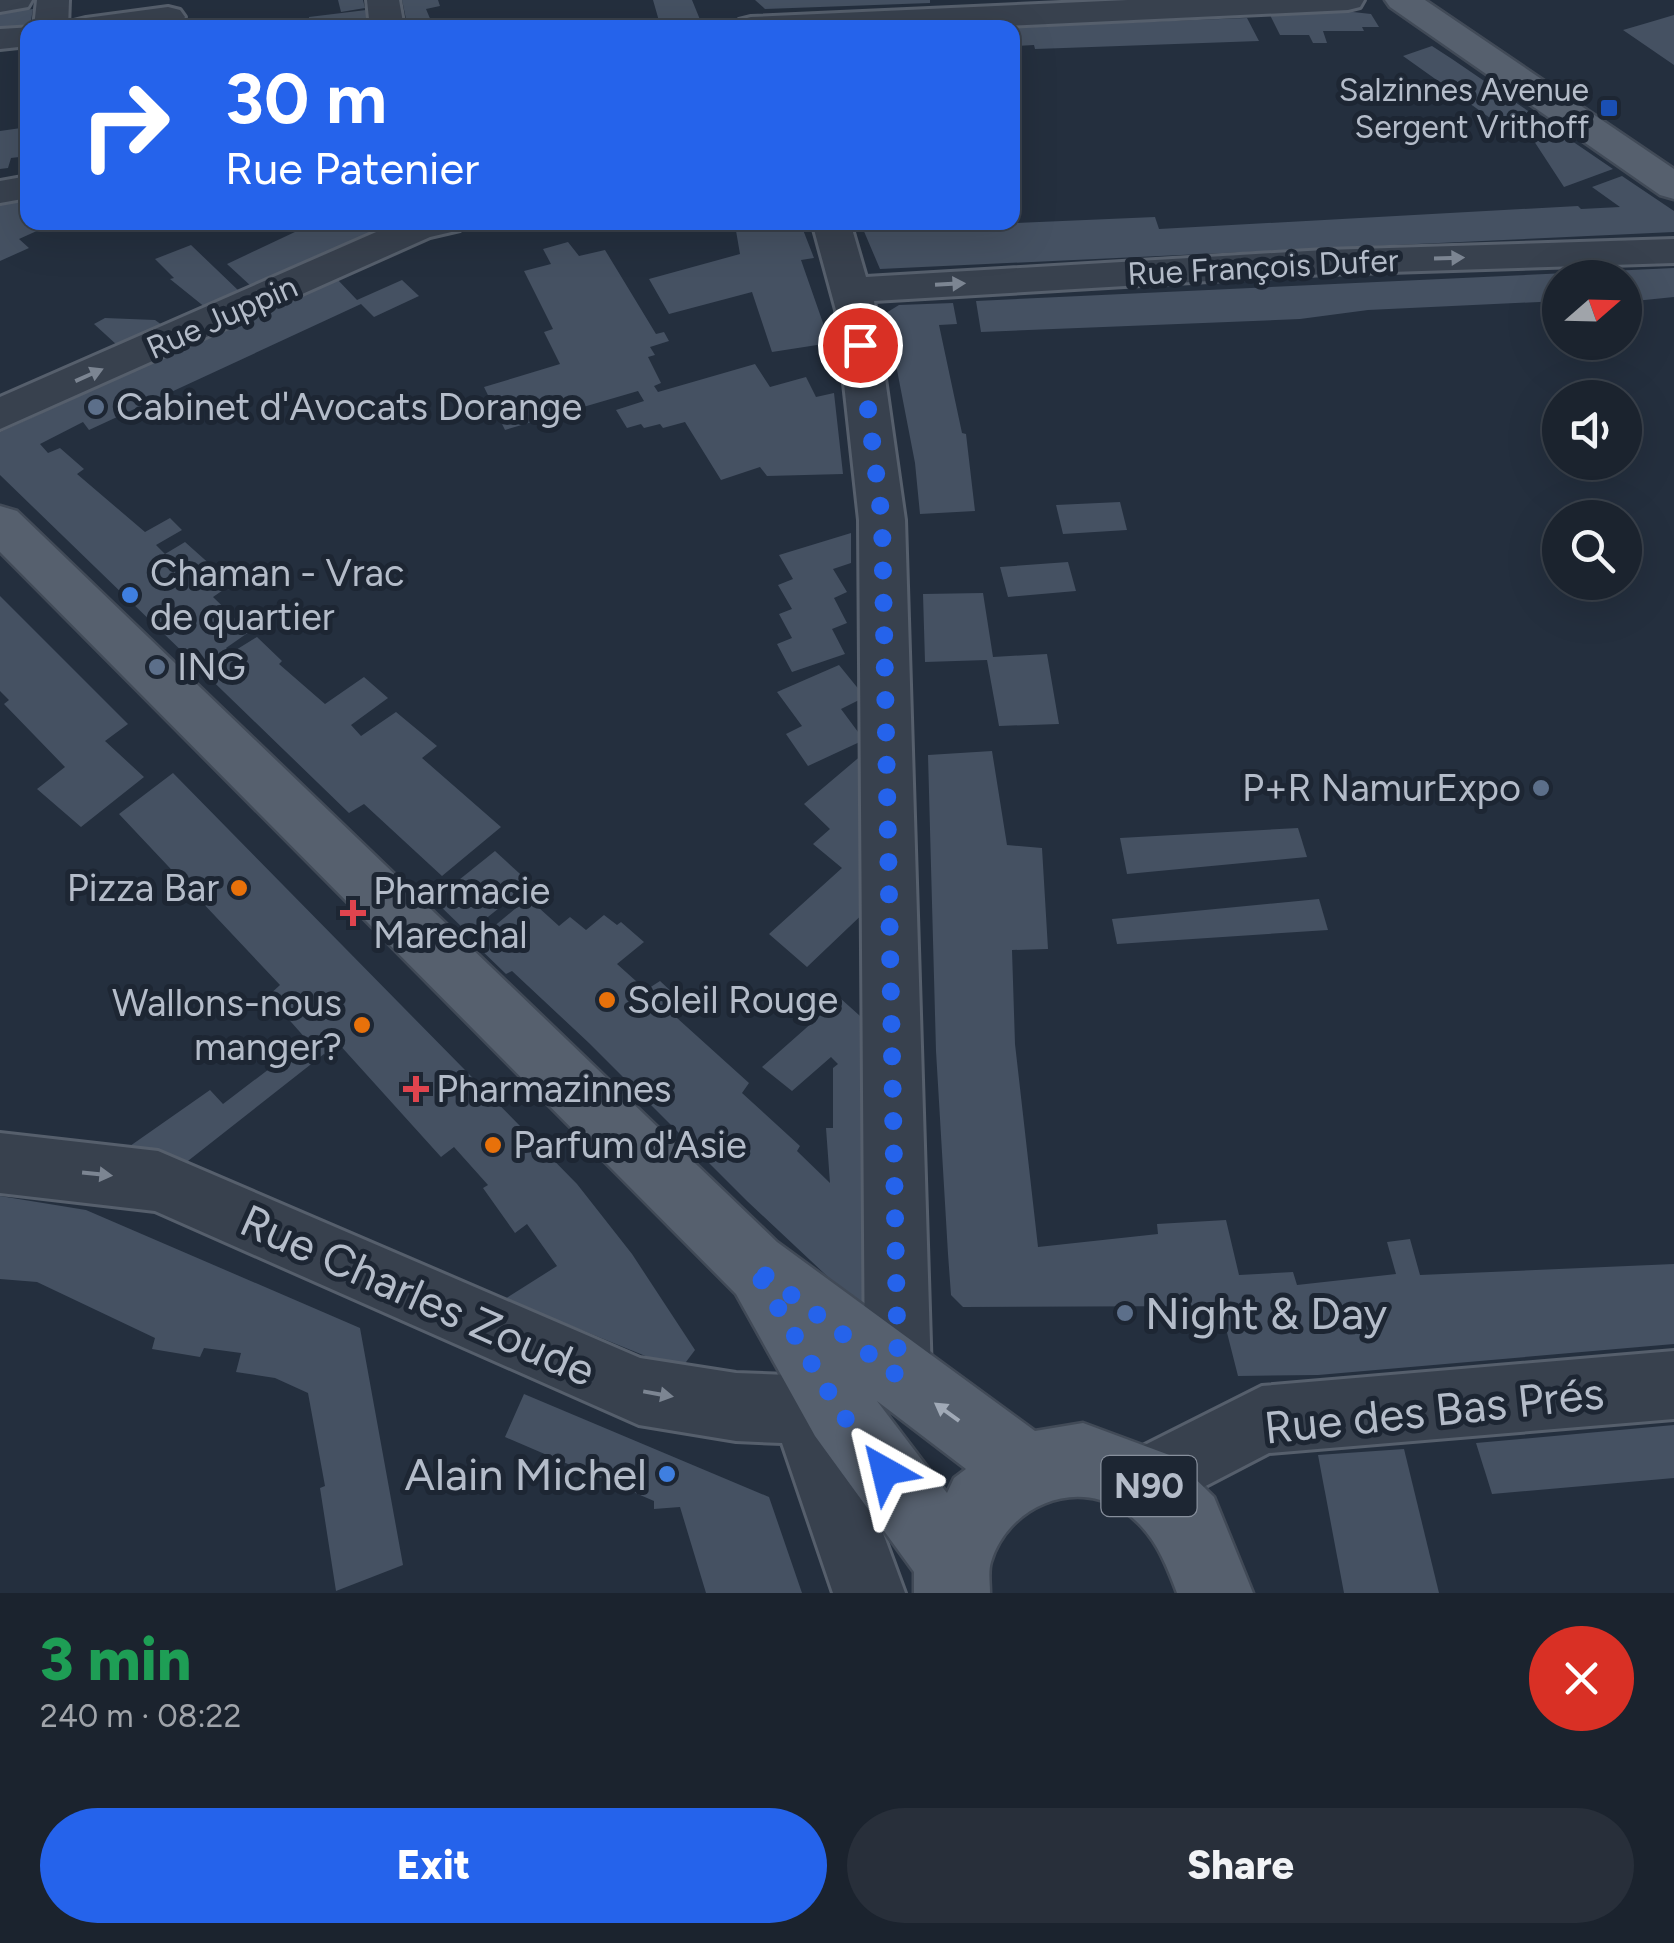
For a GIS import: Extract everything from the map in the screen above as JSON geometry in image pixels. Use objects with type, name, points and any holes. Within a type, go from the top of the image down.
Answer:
[{"type":"main road","points":[[1402,0],[1674,186]]},
{"type":"main road","name":"N90","points":[[0,523],[753,1266],[848,1400],[952,1577]]},
{"type":"main road","name":"N90","points":[[848,1400],[1026,1469]]},
{"type":"main road","name":"N90","points":[[952,1577],[980,1504],[1026,1469],[1083,1460],[1146,1482],[1188,1523],[1215,1593]]},
{"type":"street","points":[[0,2],[16,0]]},
{"type":"street","points":[[906,20],[1348,0]]},
{"type":"street","points":[[146,20],[168,17]]},
{"type":"street","name":"Rue Juppin","points":[[0,414],[415,230]]},
{"type":"street","points":[[833,230],[852,290],[882,520],[848,1400],[869,1593]]},
{"type":"street","name":"Rue François Dufer","points":[[852,290],[1324,262],[1674,251]]},
{"type":"street","name":"Rue Charles Zoude","points":[[0,1163],[158,1181],[639,1390],[736,1407],[848,1400]]},
{"type":"street","name":"Rue des Bas Prés","points":[[1146,1482],[1262,1420],[1674,1385]]},
{"type":"building","points":[[338,0],[363,0],[365,8],[341,12]]},
{"type":"building","points":[[402,0],[438,0],[440,6],[426,9],[431,20],[406,20]]},
{"type":"building","points":[[653,0],[692,0],[700,20],[659,20]]},
{"type":"building","points":[[755,0],[930,0],[930,3],[765,9]]},
{"type":"building","points":[[33,9],[31,20],[20,20],[20,27],[0,30],[0,12]]},
{"type":"building","points":[[366,10],[368,20],[309,20]]},
{"type":"building","points":[[1371,14],[1379,27],[1323,31],[1327,43],[1313,43],[1309,35],[1280,35],[1270,15]]},
{"type":"building","points":[[1674,15],[1674,65],[1623,30],[1647,23]]},
{"type":"building","points":[[1247,18],[1259,41],[1035,49],[1034,45],[1020,46],[1020,27]]},
{"type":"building","points":[[1432,46],[1613,169],[1564,187],[1517,115],[1490,118],[1403,56]]},
{"type":"building","points":[[20,128],[20,157],[11,158],[8,168],[0,169],[0,131]]},
{"type":"building","points":[[1622,176],[1674,211],[1674,232],[880,269],[863,230],[1020,230],[1020,223],[1155,217],[1159,229],[1578,206],[1620,207],[1592,187]]},
{"type":"building","points":[[20,196],[20,230],[39,230],[19,239],[29,248],[0,261],[0,205]]},
{"type":"building","points":[[299,230],[377,230],[252,287],[227,264]]},
{"type":"building","points":[[736,230],[803,230],[814,258],[801,260],[830,343],[772,352],[752,292],[669,314],[649,279],[740,254]]},
{"type":"building","points":[[568,242],[579,256],[605,250],[656,334],[664,332],[669,341],[650,347],[655,355],[648,357],[661,383],[654,386],[658,392],[755,364],[770,387],[806,377],[816,397],[834,393],[843,474],[767,476],[760,467],[721,480],[685,422],[663,428],[660,424],[644,428],[641,424],[627,428],[616,410],[644,401],[638,391],[505,430],[484,387],[560,364],[544,332],[553,329],[524,271],[551,264],[543,249]]},
{"type":"building","points":[[191,245],[240,292],[206,308],[170,279],[174,278],[155,259]]},
{"type":"building","points":[[1674,268],[1674,297],[1642,300],[1642,270]]},
{"type":"building","points":[[1542,274],[1542,302],[1368,310],[1300,319],[981,332],[976,301]]},
{"type":"building","points":[[337,279],[357,300],[402,280],[419,296],[374,317],[361,304],[89,430],[83,422],[40,444],[48,453],[60,448],[84,469],[77,474],[145,532],[170,518],[182,530],[156,545],[165,554],[185,542],[232,584],[213,597],[249,632],[226,648],[231,653],[257,637],[282,661],[279,664],[325,704],[364,677],[388,698],[351,725],[361,736],[396,712],[437,746],[422,758],[501,827],[442,876],[364,804],[349,813],[0,475],[0,432]]},
{"type":"building","points":[[953,303],[957,324],[939,325],[962,433],[966,434],[975,511],[920,514],[915,463],[886,313],[899,305]]},
{"type":"building","points":[[105,318],[155,320],[162,325],[117,345],[94,324]]},
{"type":"building","points":[[1120,502],[1127,530],[1063,534],[1056,505]]},
{"type":"building","points":[[851,533],[851,563],[833,569],[847,592],[834,598],[847,623],[832,629],[845,654],[792,672],[777,644],[792,638],[779,614],[792,609],[778,585],[793,579],[779,555]]},
{"type":"building","points":[[1068,562],[1076,591],[1008,597],[1000,567]]},
{"type":"building","points":[[983,593],[993,657],[1047,654],[1059,724],[999,726],[987,660],[925,662],[923,594]]},
{"type":"building","points":[[0,596],[128,724],[105,741],[144,777],[81,827],[37,789],[65,767],[4,704],[9,700],[0,691]]},
{"type":"building","points":[[839,665],[865,697],[841,709],[864,740],[808,766],[786,734],[802,726],[777,692]]},
{"type":"building","points":[[992,751],[1007,845],[1042,848],[1048,949],[1012,950],[1015,1044],[1038,1247],[1158,1234],[1157,1224],[1226,1220],[1239,1275],[1293,1272],[1297,1285],[1396,1274],[1387,1242],[1410,1239],[1420,1275],[1674,1264],[1674,1344],[1318,1375],[1238,1376],[1222,1313],[1210,1306],[963,1307],[951,1295],[948,1254],[936,1051],[928,755]]},
{"type":"building","points":[[863,754],[870,907],[807,967],[769,934],[842,868],[813,844],[830,829],[804,804]]},
{"type":"building","points":[[173,773],[577,1184],[632,1254],[695,1350],[680,1370],[505,1299],[557,1266],[527,1224],[515,1233],[483,1188],[488,1185],[454,1147],[441,1157],[338,1043],[179,1168],[130,1146],[210,1090],[223,1104],[307,1040],[268,996],[280,985],[119,814]]},
{"type":"building","points":[[1298,828],[1307,857],[1127,874],[1120,838]]},
{"type":"building","points":[[495,851],[530,883],[468,933],[434,900]]},
{"type":"building","points":[[528,898],[559,926],[570,917],[586,930],[604,915],[617,925],[621,922],[644,942],[617,964],[646,990],[660,981],[688,1007],[677,1018],[749,1083],[742,1093],[800,1146],[797,1151],[830,1183],[826,1128],[833,1128],[833,1068],[838,1064],[831,1057],[792,1091],[762,1067],[840,998],[869,1024],[871,1300],[859,1306],[589,1043],[512,971],[506,974],[474,943]]},
{"type":"building","points":[[1319,899],[1328,930],[1117,944],[1112,919]]},
{"type":"building","points":[[0,1196],[86,1210],[360,1328],[403,1565],[336,1591],[320,1488],[325,1486],[308,1393],[275,1378],[236,1372],[241,1353],[204,1348],[200,1357],[152,1349],[155,1338],[37,1282],[0,1279]]},
{"type":"building","points":[[524,1394],[769,1497],[802,1593],[706,1593],[680,1507],[654,1509],[654,1501],[505,1437]]},
{"type":"building","points":[[1674,1425],[1674,1478],[1492,1494],[1476,1443]]},
{"type":"building","points":[[1404,1449],[1439,1593],[1344,1593],[1318,1455]]},
{"type":"place","name":"Salzinnes Avenue Sergent Vrithoff","points":[[1609,108]]},
{"type":"place","name":"Cabinet d'Avocats Dorange","points":[[96,407]]},
{"type":"place","name":"Chaman - Vrac de quartier","points":[[130,595]]},
{"type":"place","name":"ING","points":[[157,667]]},
{"type":"place","name":"P+R NamurExpo","points":[[1541,788]]},
{"type":"place","name":"Pizza Bar","points":[[239,888]]},
{"type":"place","name":"Pharmacie Marechal","points":[[353,913]]},
{"type":"place","name":"Soleil Rouge","points":[[607,1000]]},
{"type":"place","name":"Wallons-nous manger?","points":[[362,1025]]},
{"type":"place","name":"Pharmazinnes","points":[[416,1089]]},
{"type":"place","name":"Parfum d'Asie","points":[[493,1145]]},
{"type":"place","name":"Night & Day","points":[[1125,1313]]},
{"type":"place","name":"Alain Michel","points":[[667,1474]]},
{"type":"route","points":[[860,345],[882,520],[898,1376],[753,1266],[840,1411],[885,1471]]}]
